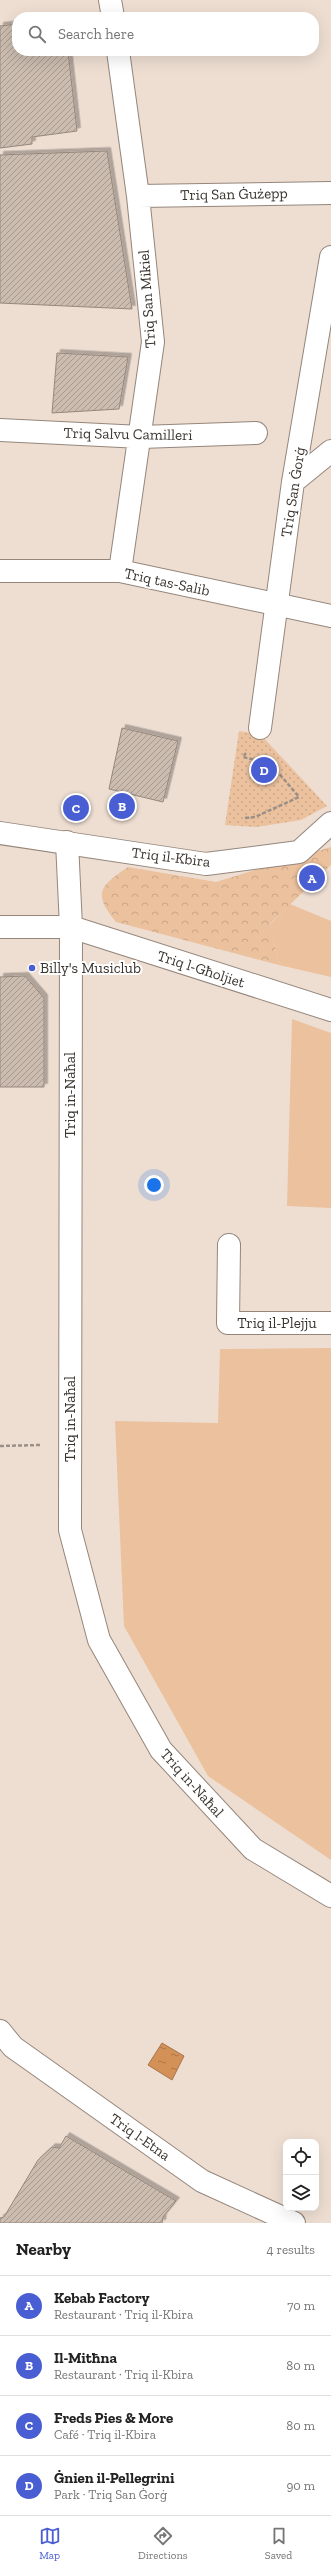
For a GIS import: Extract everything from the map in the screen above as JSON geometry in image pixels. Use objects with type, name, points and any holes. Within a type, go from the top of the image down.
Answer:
[{"type":"street","points":[[110,0],[112,12]]},
{"type":"street","name":"Triq San Mikiel","points":[[119,56],[138,196],[153,342],[141,437],[120,571]]},
{"type":"street","name":"Triq San Ġużepp","points":[[138,196],[331,193]]},
{"type":"street","name":"Triq San Ġorġ","points":[[260,728],[293,482],[331,257]]},
{"type":"street","name":"Triq Salvu Camilleri","points":[[0,430],[141,437],[256,433]]},
{"type":"street","points":[[293,482],[331,451]]},
{"type":"street","name":"Triq tas-Salib","points":[[0,571],[120,571],[331,616]]},
{"type":"street","name":"Triq il-Kbira","points":[[0,833],[206,864],[299,852],[331,823]]},
{"type":"street","name":"Triq in-Naħal","points":[[67,842],[70,927],[70,1530],[100,1640],[160,1750],[253,1848],[331,1896]]},
{"type":"street","name":"Triq l-Għoljiet","points":[[0,927],[70,927],[331,1010]]},
{"type":"street","name":"Triq il-Plejju","points":[[229,1245],[228,1323],[331,1323]]},
{"type":"street","name":"Triq l-Etna","points":[[0,2031],[13,2047],[202,2181],[294,2223]]},
{"type":"path","points":[[245,818],[255,817],[299,797],[271,764],[243,757],[260,728]]},
{"type":"path","points":[[0,1446],[70,1445]]},
{"type":"green space","points":[[239,731],[261,735],[327,806],[301,820],[256,827],[225,825]]},
{"type":"green space","points":[[331,847],[331,865],[270,924],[279,965],[116,922],[108,912],[102,897],[102,891],[106,885],[128,867],[216,882]]},
{"type":"green space","points":[[290,904],[331,921],[331,977],[279,965],[270,925]]},
{"type":"green space","points":[[292,1019],[331,1033],[331,1208],[287,1206]]},
{"type":"green space","points":[[331,1348],[331,1860],[208,1776],[124,1626],[115,1421],[218,1423],[220,1349]]},
{"type":"water","points":[[162,2043],[184,2056],[172,2080],[148,2065]]},
{"type":"building","points":[[12,25],[12,56],[69,56],[77,131],[32,137],[32,144],[0,148],[0,26]]},
{"type":"building","points":[[107,151],[132,309],[0,303],[0,155]]},
{"type":"building","points":[[57,353],[128,357],[119,409],[52,413]]},
{"type":"building","points":[[122,728],[178,741],[163,802],[109,789]]},
{"type":"building","points":[[25,976],[44,998],[44,1087],[0,1087],[0,977]]},
{"type":"building","points":[[66,2136],[176,2201],[163,2217],[162,2223],[0,2223],[0,2218],[4,2217],[38,2160],[52,2147],[59,2148]]},
{"type":"place","name":"Ġnien il-Pellegrini","points":[[264,770]]},
{"type":"place","name":"Il-Mitħna","points":[[122,806]]},
{"type":"place","name":"Freds Pies & More","points":[[76,808]]},
{"type":"place","name":"Kebab Factory","points":[[312,878]]},
{"type":"place","name":"Billy's Musiclub","points":[[32,968]]}]
